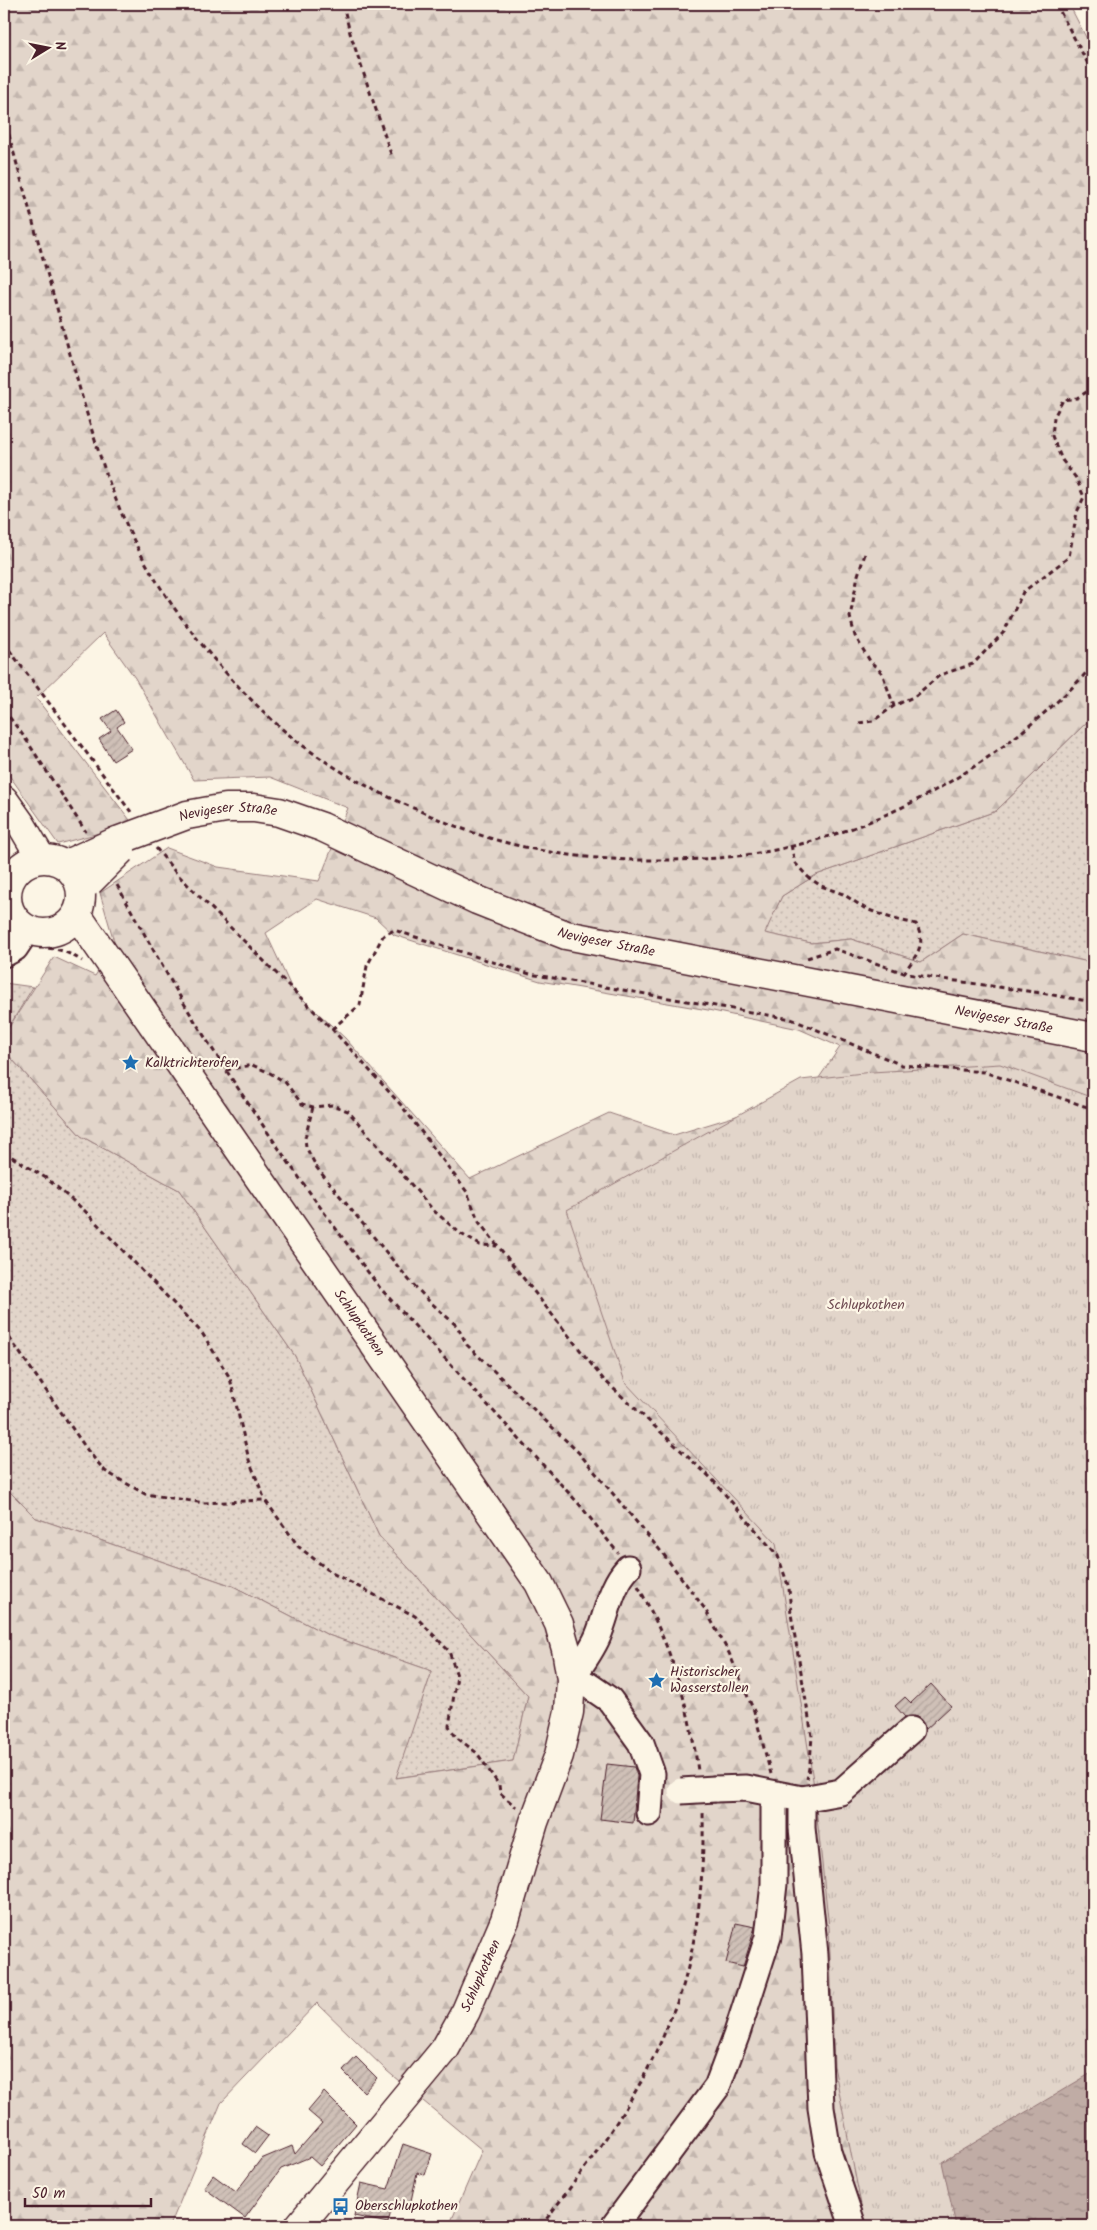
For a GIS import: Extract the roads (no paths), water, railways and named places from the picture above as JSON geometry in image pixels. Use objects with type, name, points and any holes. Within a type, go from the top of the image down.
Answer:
[{"type":"main road","points":[[4,800],[35,871]]},
{"type":"main road","name":"Nevigeser Straße","points":[[35,871],[187,815],[226,808],[254,808],[279,812],[322,827],[477,900],[566,935],[1093,1037]]},
{"type":"main road","points":[[4,817],[35,871]]},
{"type":"main road","name":"Nevigeser Straße","points":[[85,900],[129,835]]},
{"type":"main road","points":[[35,871],[74,873],[85,900],[44,933],[13,937],[8,906],[35,871]]},
{"type":"main road","name":"Schlupkothen","points":[[85,900],[76,939],[120,979],[539,1583],[559,1624],[566,1649],[571,1679],[569,1712],[559,1755],[534,1822],[505,1920],[466,2011],[445,2049],[299,2226]]},
{"type":"lane","points":[[628,1568],[619,1577],[613,1589],[592,1649],[571,1679],[588,1685],[610,1700],[632,1729],[648,1761],[650,1801],[699,1789],[746,1788],[802,1799],[841,1792],[910,1730]]},
{"type":"lane","points":[[614,2226],[717,2086],[755,1980],[768,1937],[774,1884],[774,1794]]},
{"type":"lane","points":[[802,1799],[802,1828],[815,1954],[821,2108],[828,2152],[853,2226]]},
{"type":"water","points":[[1093,2072],[1093,2226],[956,2226],[942,2162]]},
{"type":"place","name":"Kalktrichterofen","points":[[131,1063]]},
{"type":"place","name":"Historischer Wasserstollen","points":[[656,1680]]},
{"type":"place","name":"Oberschlupkothen","points":[[341,2206]]}]
